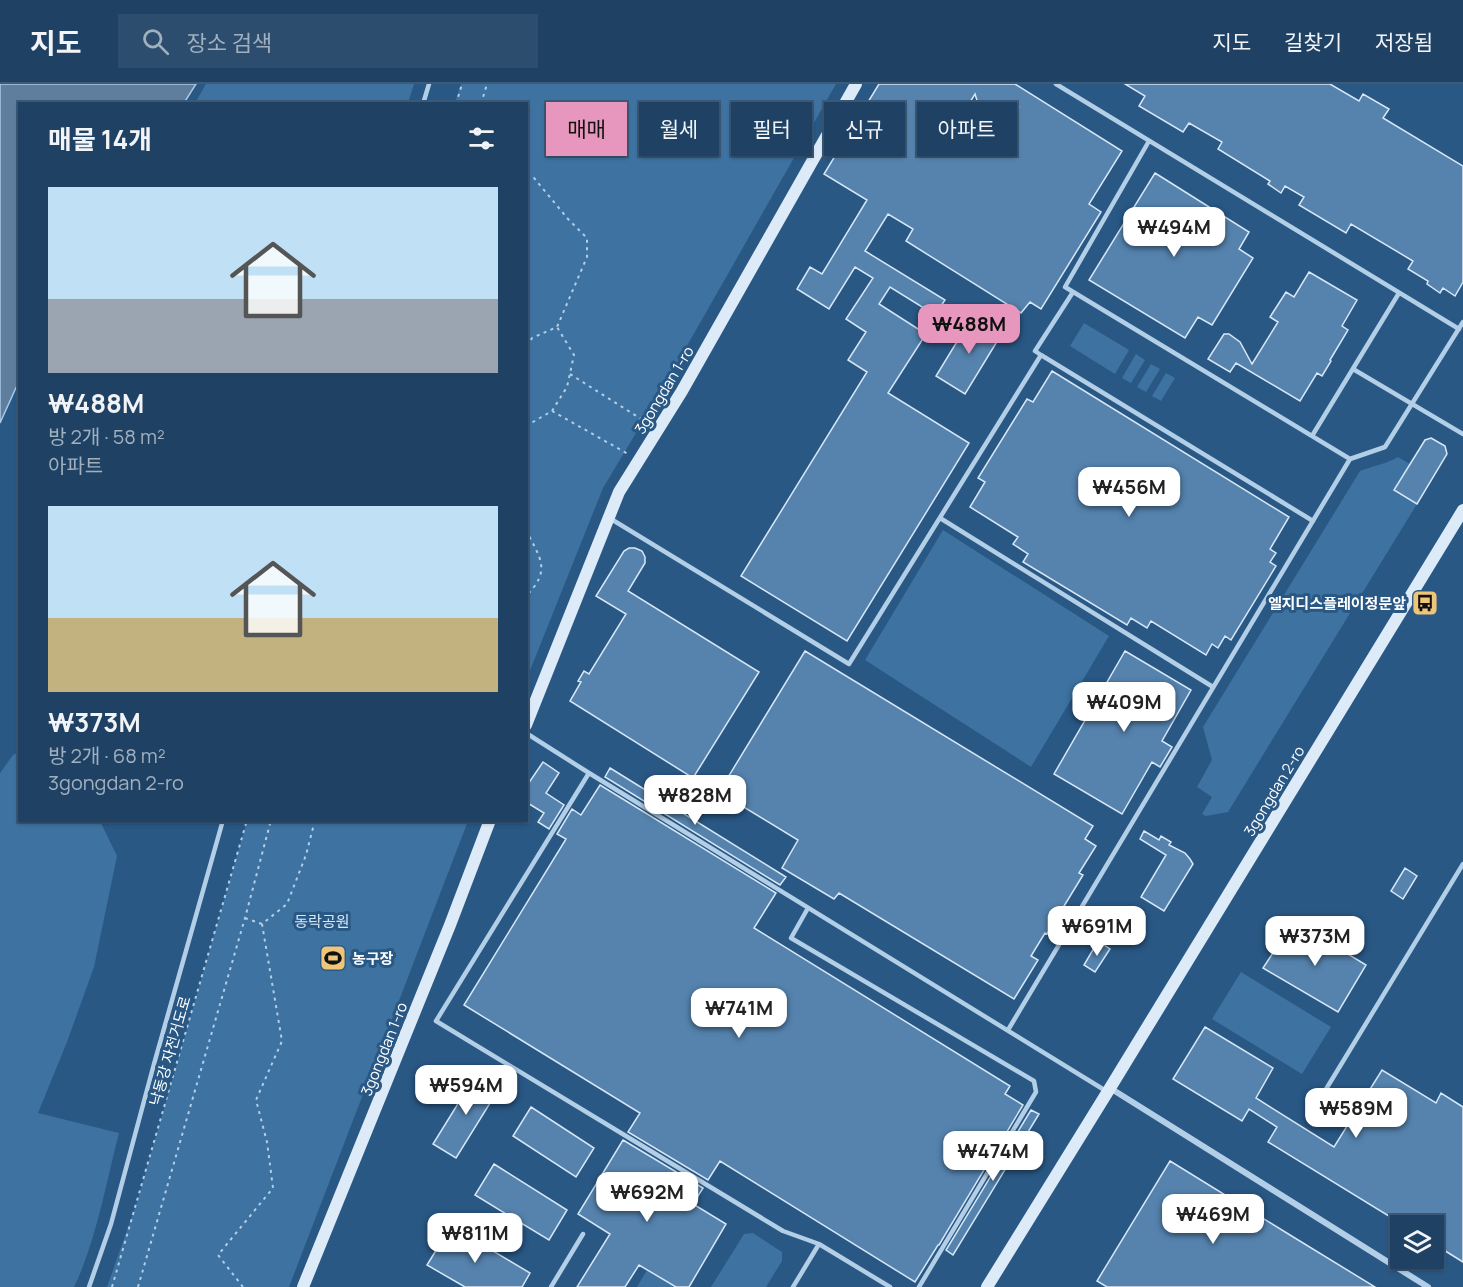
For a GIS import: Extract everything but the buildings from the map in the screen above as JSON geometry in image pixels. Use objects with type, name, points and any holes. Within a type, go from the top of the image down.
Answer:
[{"type":"street","name":"3gongdan 1-ro","points":[[528,720],[619,492],[682,391],[856,84]]},
{"type":"street","name":"3gongdan 2-ro","points":[[987,1287],[1463,510]]},
{"type":"street","name":"3gongdan 1-ro","points":[[303,1287],[450,925],[489,822]]},
{"type":"street","points":[[1109,1090],[1428,1287]]},
{"type":"lane","points":[[424,102],[429,84]]},
{"type":"lane","points":[[1056,84],[1459,330]]},
{"type":"lane","points":[[1149,141],[1065,287],[1350,459]]},
{"type":"lane","points":[[1073,292],[1035,351],[1312,521]]},
{"type":"lane","points":[[1312,436],[1399,293]]},
{"type":"lane","points":[[1008,1030],[1350,459],[1385,447],[1463,322]]},
{"type":"lane","points":[[609,518],[849,663],[1041,355]]},
{"type":"lane","points":[[1353,369],[1463,434]]},
{"type":"lane","points":[[940,518],[1213,687]]},
{"type":"lane","points":[[528,734],[808,908],[1109,1090]]},
{"type":"lane","points":[[589,773],[436,1021],[783,1231],[819,1244],[890,1287]]},
{"type":"lane","points":[[89,1287],[111,1224],[223,822]]},
{"type":"lane","points":[[1314,1109],[1463,864]]},
{"type":"lane","points":[[808,908],[791,938],[1034,1081],[1036,1092],[920,1287]]},
{"type":"lane","points":[[551,1287],[583,1234]]},
{"type":"lane","points":[[793,1287],[819,1244]]},
{"type":"path","points":[[457,102],[462,84]]},
{"type":"path","points":[[482,102],[487,84]]},
{"type":"path","points":[[528,177],[534,178],[587,238],[587,257],[558,327],[532,338],[528,345]]},
{"type":"path","points":[[528,425],[552,411],[567,387],[574,355],[558,327]]},
{"type":"path","points":[[570,374],[658,429]]},
{"type":"path","points":[[552,411],[639,460]]},
{"type":"path","points":[[528,534],[543,563],[540,576],[528,594]]},
{"type":"path","name":"낙동강 자전거도로","points":[[112,1287],[246,822]]},
{"type":"path","points":[[138,1287],[245,918],[270,822]]},
{"type":"path","points":[[262,924],[287,904],[306,855],[314,822]]},
{"type":"path","points":[[245,918],[262,924]]},
{"type":"path","points":[[243,1287],[218,1255],[273,1188],[267,1142],[256,1100],[282,1041],[262,924]]},
{"type":"green space","points":[[206,84],[414,84],[408,102],[196,102]]},
{"type":"green space","points":[[461,84],[836,84],[812,126],[812,102],[731,102],[731,156],[795,156],[663,388],[603,488],[528,676],[528,102],[455,102]]},
{"type":"green space","points":[[1084,323],[1129,350],[1115,374],[1070,346]]},
{"type":"green space","points":[[1136,354],[1145,360],[1131,383],[1122,378]]},
{"type":"green space","points":[[1151,364],[1160,369],[1146,392],[1137,387]]},
{"type":"green space","points":[[1166,373],[1175,378],[1161,401],[1152,396]]},
{"type":"green space","points":[[1398,457],[1410,464],[1395,490],[1417,504],[1228,812],[1206,816],[1202,814],[1212,797],[1197,787],[1212,760],[1203,727],[1360,471]]},
{"type":"green space","points":[[943,530],[1109,636],[1031,767],[865,660]]},
{"type":"green space","points":[[18,752],[18,822],[100,822],[117,856],[94,967],[38,1113],[119,1133],[100,1212],[82,1270],[74,1287],[0,1287],[0,773],[13,755]]},
{"type":"green space","name":"동락공원","points":[[247,822],[468,822],[289,1287],[107,1287],[137,1202]]},
{"type":"green space","points":[[1241,972],[1331,1027],[1302,1074],[1212,1019]]},
{"type":"green space","points":[[753,1233],[782,1252],[782,1261],[766,1287],[711,1287],[744,1234]]},
{"type":"green space","points":[[647,1270],[676,1287],[637,1287]]},
{"type":"shaded area","points":[[0,84],[196,84],[185,102],[18,102],[18,383],[0,423]]},
{"type":"place","name":"엘지디스플레이정문앞","points":[[1425,603]]},
{"type":"place","name":"농구장","points":[[333,958]]}]
